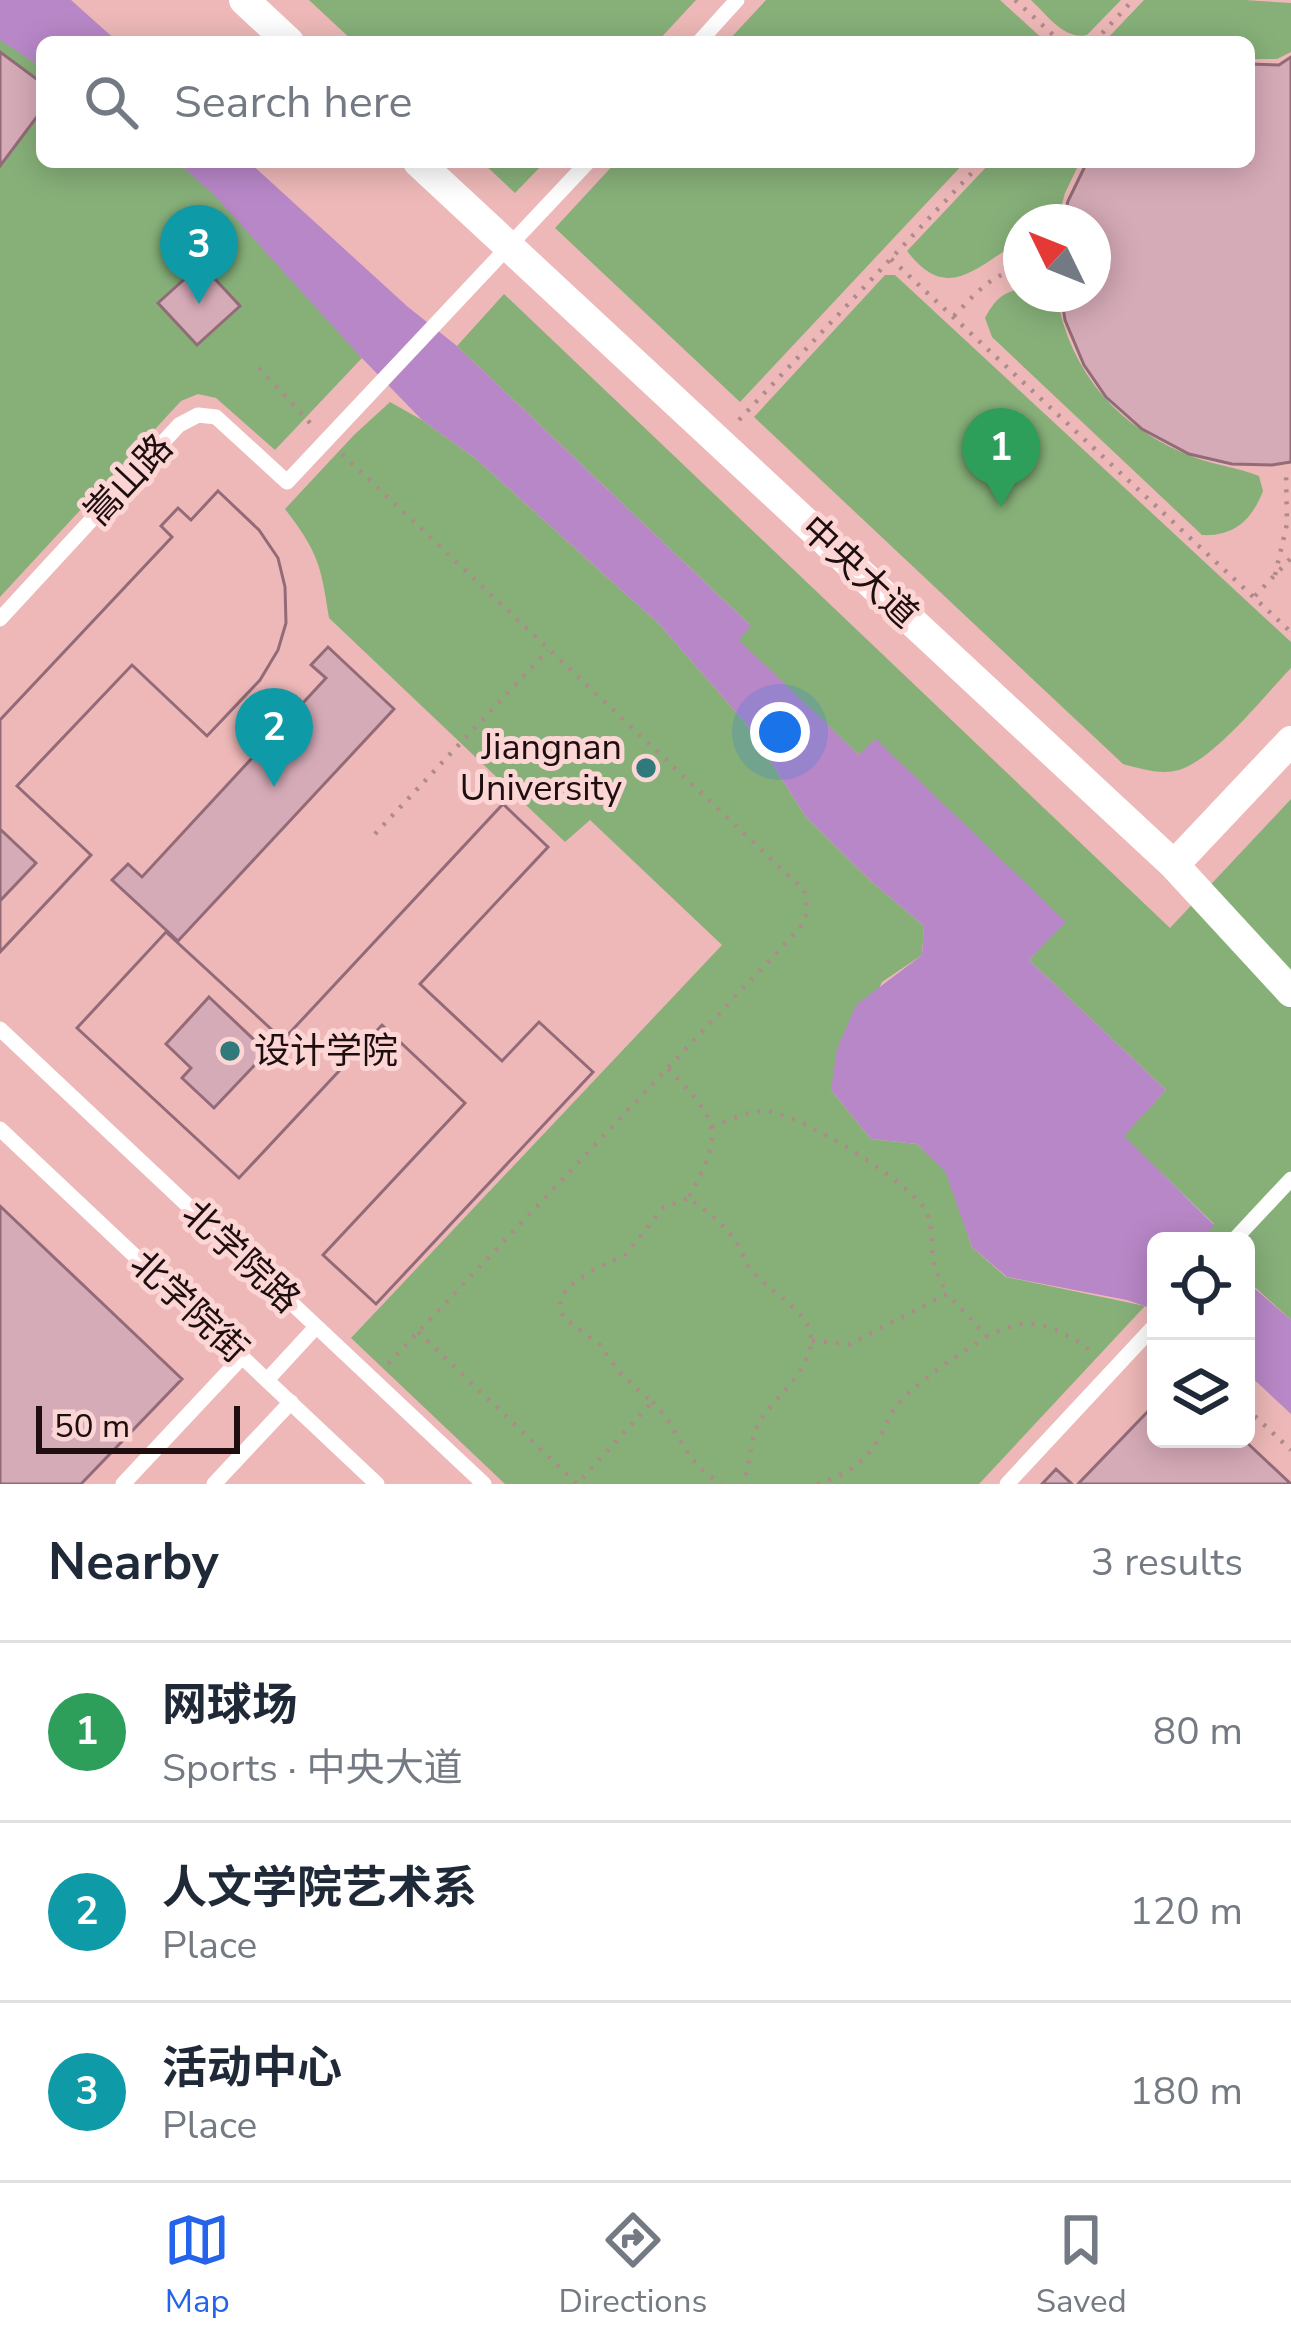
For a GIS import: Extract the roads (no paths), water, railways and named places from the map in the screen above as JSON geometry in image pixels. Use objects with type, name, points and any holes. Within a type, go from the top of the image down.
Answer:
[{"type":"street","points":[[244,0],[283,36]]},
{"type":"street","name":"中央大道","points":[[424,168],[1174,865],[1291,992]]},
{"type":"street","points":[[1174,865],[1291,741]]},
{"type":"lane","points":[[704,36],[737,0]]},
{"type":"lane","name":"嵩山路","points":[[0,619],[179,425],[197,415],[216,417],[287,482],[582,168]]},
{"type":"lane","name":"北学院路","points":[[0,1029],[484,1484]]},
{"type":"lane","name":"北学院街","points":[[0,1129],[377,1484]]},
{"type":"lane","points":[[1241,1232],[1291,1179]]},
{"type":"lane","points":[[267,1380],[316,1328]]},
{"type":"lane","points":[[1007,1484],[1147,1334]]},
{"type":"lane","points":[[123,1484],[242,1357]]},
{"type":"lane","points":[[214,1484],[291,1402]]},
{"type":"place","name":"活动中心","points":[[199,304]]},
{"type":"place","name":"网球场","points":[[1001,507]]},
{"type":"place","name":"Jiangnan University","points":[[646,768]]},
{"type":"place","name":"人文学院艺术系","points":[[274,787]]},
{"type":"place","name":"设计学院","points":[[230,1051]]}]
